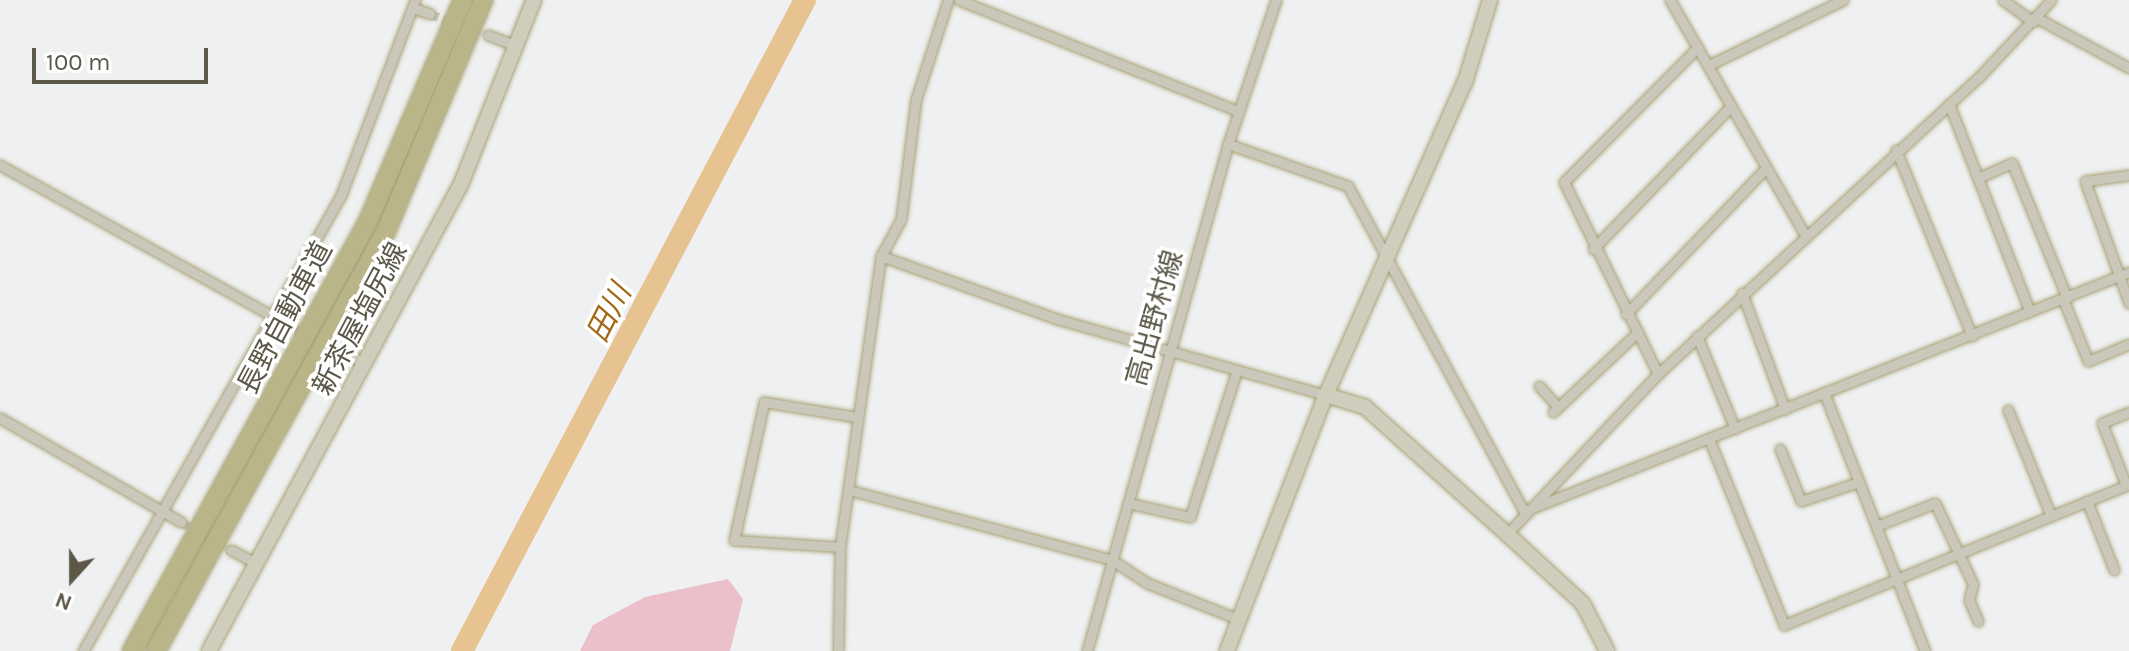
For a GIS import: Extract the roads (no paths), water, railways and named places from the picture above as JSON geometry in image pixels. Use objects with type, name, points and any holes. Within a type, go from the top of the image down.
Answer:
[{"type":"highway","name":"長野自動車道","points":[[132,651],[367,224],[463,0]]},
{"type":"highway","name":"長野自動車道","points":[[156,651],[386,231],[483,0]]},
{"type":"street","name":"新茶屋塩尻線","points":[[209,651],[461,184],[534,0]]},
{"type":"street","points":[[838,651],[840,547],[857,417],[873,349],[881,256],[901,219],[916,99],[948,0]]},
{"type":"street","points":[[959,0],[1238,111]]},
{"type":"street","name":"高出野村線","points":[[1087,651],[1228,144],[1276,0]]},
{"type":"street","points":[[1227,651],[1326,395],[1465,82],[1490,0]]},
{"type":"street","points":[[1670,0],[1804,233]]},
{"type":"street","points":[[1709,65],[1843,0]]},
{"type":"street","points":[[2003,0],[2035,20],[2129,68]]},
{"type":"street","points":[[1507,534],[1524,512],[1658,374],[1804,233],[1949,104],[2035,20],[2051,0]]},
{"type":"street","points":[[83,651],[341,195],[414,4],[430,14]]},
{"type":"street","points":[[488,35],[517,46]]},
{"type":"street","points":[[1658,374],[1593,249],[1564,182],[1698,47]]},
{"type":"street","points":[[1949,104],[2030,312]]},
{"type":"street","points":[[1593,249],[1731,106]]},
{"type":"street","points":[[1228,144],[1348,186],[1524,512]]},
{"type":"street","points":[[1896,150],[1972,336]]},
{"type":"street","points":[[1978,178],[2012,163],[2088,361],[2129,344]]},
{"type":"street","points":[[0,165],[271,319],[290,326]]},
{"type":"street","points":[[1626,314],[1765,169]]},
{"type":"street","points":[[2129,175],[2085,181],[2124,274],[2129,303]]},
{"type":"street","points":[[881,256],[1169,350],[1365,407],[1583,604],[1607,651]]},
{"type":"street","points":[[1524,512],[2124,274]]},
{"type":"street","points":[[1742,293],[1785,409]]},
{"type":"street","points":[[1539,386],[1555,409],[1637,332]]},
{"type":"street","points":[[1697,336],[1735,429]]},
{"type":"street","points":[[341,352],[366,363]]},
{"type":"street","points":[[1128,503],[1190,517],[1237,370]]},
{"type":"street","points":[[1825,395],[1925,651]]},
{"type":"street","points":[[840,547],[734,540],[764,402],[857,417]]},
{"type":"street","points":[[2008,410],[2051,516]]},
{"type":"street","points":[[1709,439],[1784,625],[1895,575],[2128,484],[2102,423],[2129,412]]},
{"type":"street","points":[[2,423],[181,522]]},
{"type":"street","points":[[1780,449],[1801,501],[1859,482]]},
{"type":"street","points":[[849,490],[1112,560],[1147,583],[1238,619]]},
{"type":"street","points":[[2087,501],[2114,570]]},
{"type":"street","points":[[1876,526],[1935,503],[1958,551],[1978,621]]},
{"type":"street","points":[[231,550],[257,564]]},
{"type":"waterway","name":"田川","points":[[462,651],[805,0]]},
{"type":"tunnel","points":[[430,14],[455,23]]},
{"type":"tunnel","points":[[290,326],[341,352]]},
{"type":"tunnel","points":[[181,522],[231,550]]}]
